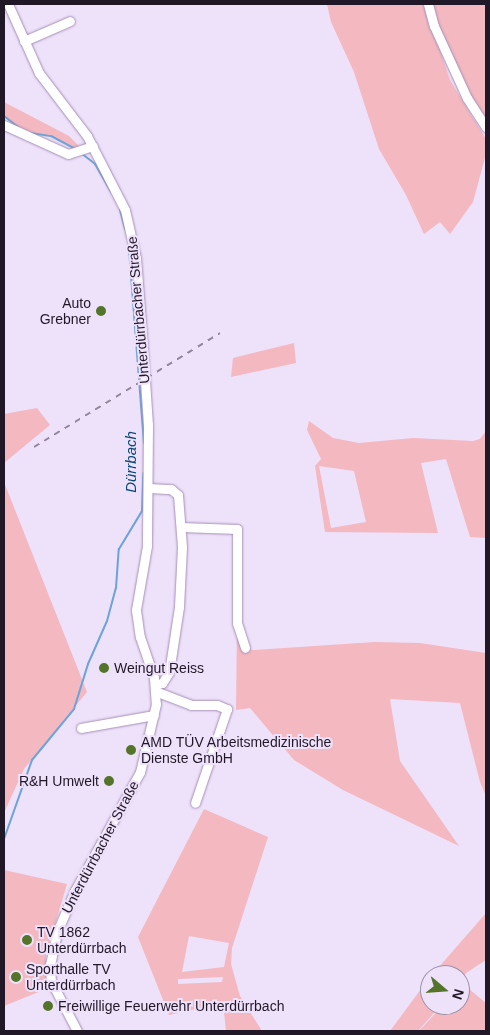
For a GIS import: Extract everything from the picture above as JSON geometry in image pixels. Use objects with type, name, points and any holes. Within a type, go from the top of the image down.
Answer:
[{"type":"street","name":"Unterdürrbacher Straße","points":[[8,4],[46,85],[93,146],[120,198],[133,239],[148,425],[149,488],[147,546],[136,610],[140,637],[155,688],[154,716],[140,772],[74,890],[56,932],[50,964],[51,981],[62,1008],[77,1031]]},
{"type":"street","points":[[428,4],[434,26],[467,98],[486,127]]},
{"type":"street","points":[[24,41],[70,21]]},
{"type":"street","points":[[4,125],[68,154],[78,153],[93,146]]},
{"type":"street","points":[[149,488],[176,492],[181,527],[179,607],[169,672],[155,688],[191,705],[217,705],[227,709],[195,803]]},
{"type":"street","points":[[181,527],[237,530],[237,623],[245,648]]},
{"type":"street","points":[[81,728],[154,716]]},
{"type":"shaded area","points":[[327,4],[425,4],[450,80],[486,139],[486,154],[473,202],[450,234],[440,222],[424,234],[406,195],[379,149],[354,72],[331,22]]},
{"type":"shaded area","points":[[428,4],[486,4],[486,127],[467,98]]},
{"type":"shaded area","points":[[4,102],[69,136],[79,146],[76,150],[51,136],[30,133],[13,124],[4,116]]},
{"type":"shaded area","points":[[294,343],[296,363],[231,377],[233,358]]},
{"type":"shaded area","points":[[37,408],[50,425],[4,463],[4,414]]},
{"type":"shaded area","points":[[309,421],[333,438],[359,443],[413,438],[473,441],[480,439],[486,431],[486,538],[470,537],[446,459],[421,463],[438,533],[325,532],[315,466],[321,459],[307,430]],"holes":[[[319,466],[354,471],[366,522],[331,528]]]},
{"type":"shaded area","points":[[4,482],[87,692],[24,769],[4,813]]},
{"type":"shaded area","points":[[237,623],[245,648],[253,650],[375,642],[420,643],[486,653],[486,796],[480,782],[460,703],[390,699],[400,761],[459,846],[343,790],[294,760],[250,708],[236,710]]},
{"type":"shaded area","points":[[204,809],[268,837],[232,948],[231,964],[240,996],[262,1031],[226,1031],[223,1003],[169,1015],[138,937]],"holes":[[[189,936],[229,943],[224,967],[182,972]],[[223,977],[222,982],[178,984],[178,979]]]},
{"type":"shaded area","name":"TV 1862 Unterdürrbach","points":[[4,870],[67,884],[46,955],[46,989],[4,1006]]},
{"type":"shaded area","points":[[486,913],[486,960],[470,970],[470,965],[441,965]]},
{"type":"shaded area","points":[[420,990],[420,1015],[432,1015],[418,1031],[390,1031]]},
{"type":"shaded area","points":[[470,990],[486,1003],[486,1031],[419,1031],[434,1015],[470,1015]]},
{"type":"waterway","name":"Dürrbach","points":[[4,116],[18,127]]},
{"type":"waterway","name":"Dürrbach","points":[[31,133],[51,136],[75,149]]},
{"type":"waterway","name":"Dürrbach","points":[[81,153],[95,164],[111,192]]},
{"type":"waterway","name":"Dürrbach","points":[[120,210],[125,229]]},
{"type":"waterway","name":"Dürrbach","points":[[129,249],[144,443]]},
{"type":"waterway","name":"Dürrbach","points":[[4,839],[32,760],[74,709],[88,664],[107,621],[116,588],[119,549],[142,511],[143,473]]},
{"type":"railway","points":[[34,447],[220,333]]},
{"type":"place","name":"Auto Grebner","points":[[101,311]]},
{"type":"place","name":"Weingut Reiss","points":[[104,668]]},
{"type":"place","name":"AMD TÜV Arbeitsmedizinische Dienste GmbH","points":[[131,750]]},
{"type":"place","name":"R&H Umwelt","points":[[109,781]]},
{"type":"place","name":"TV 1862 Unterdürrbach","points":[[27,940]]},
{"type":"place","name":"Sporthalle TV Unterdürrbach","points":[[16,977]]},
{"type":"place","name":"Freiwillige Feuerwehr Unterdürrbach","points":[[48,1006]]}]
